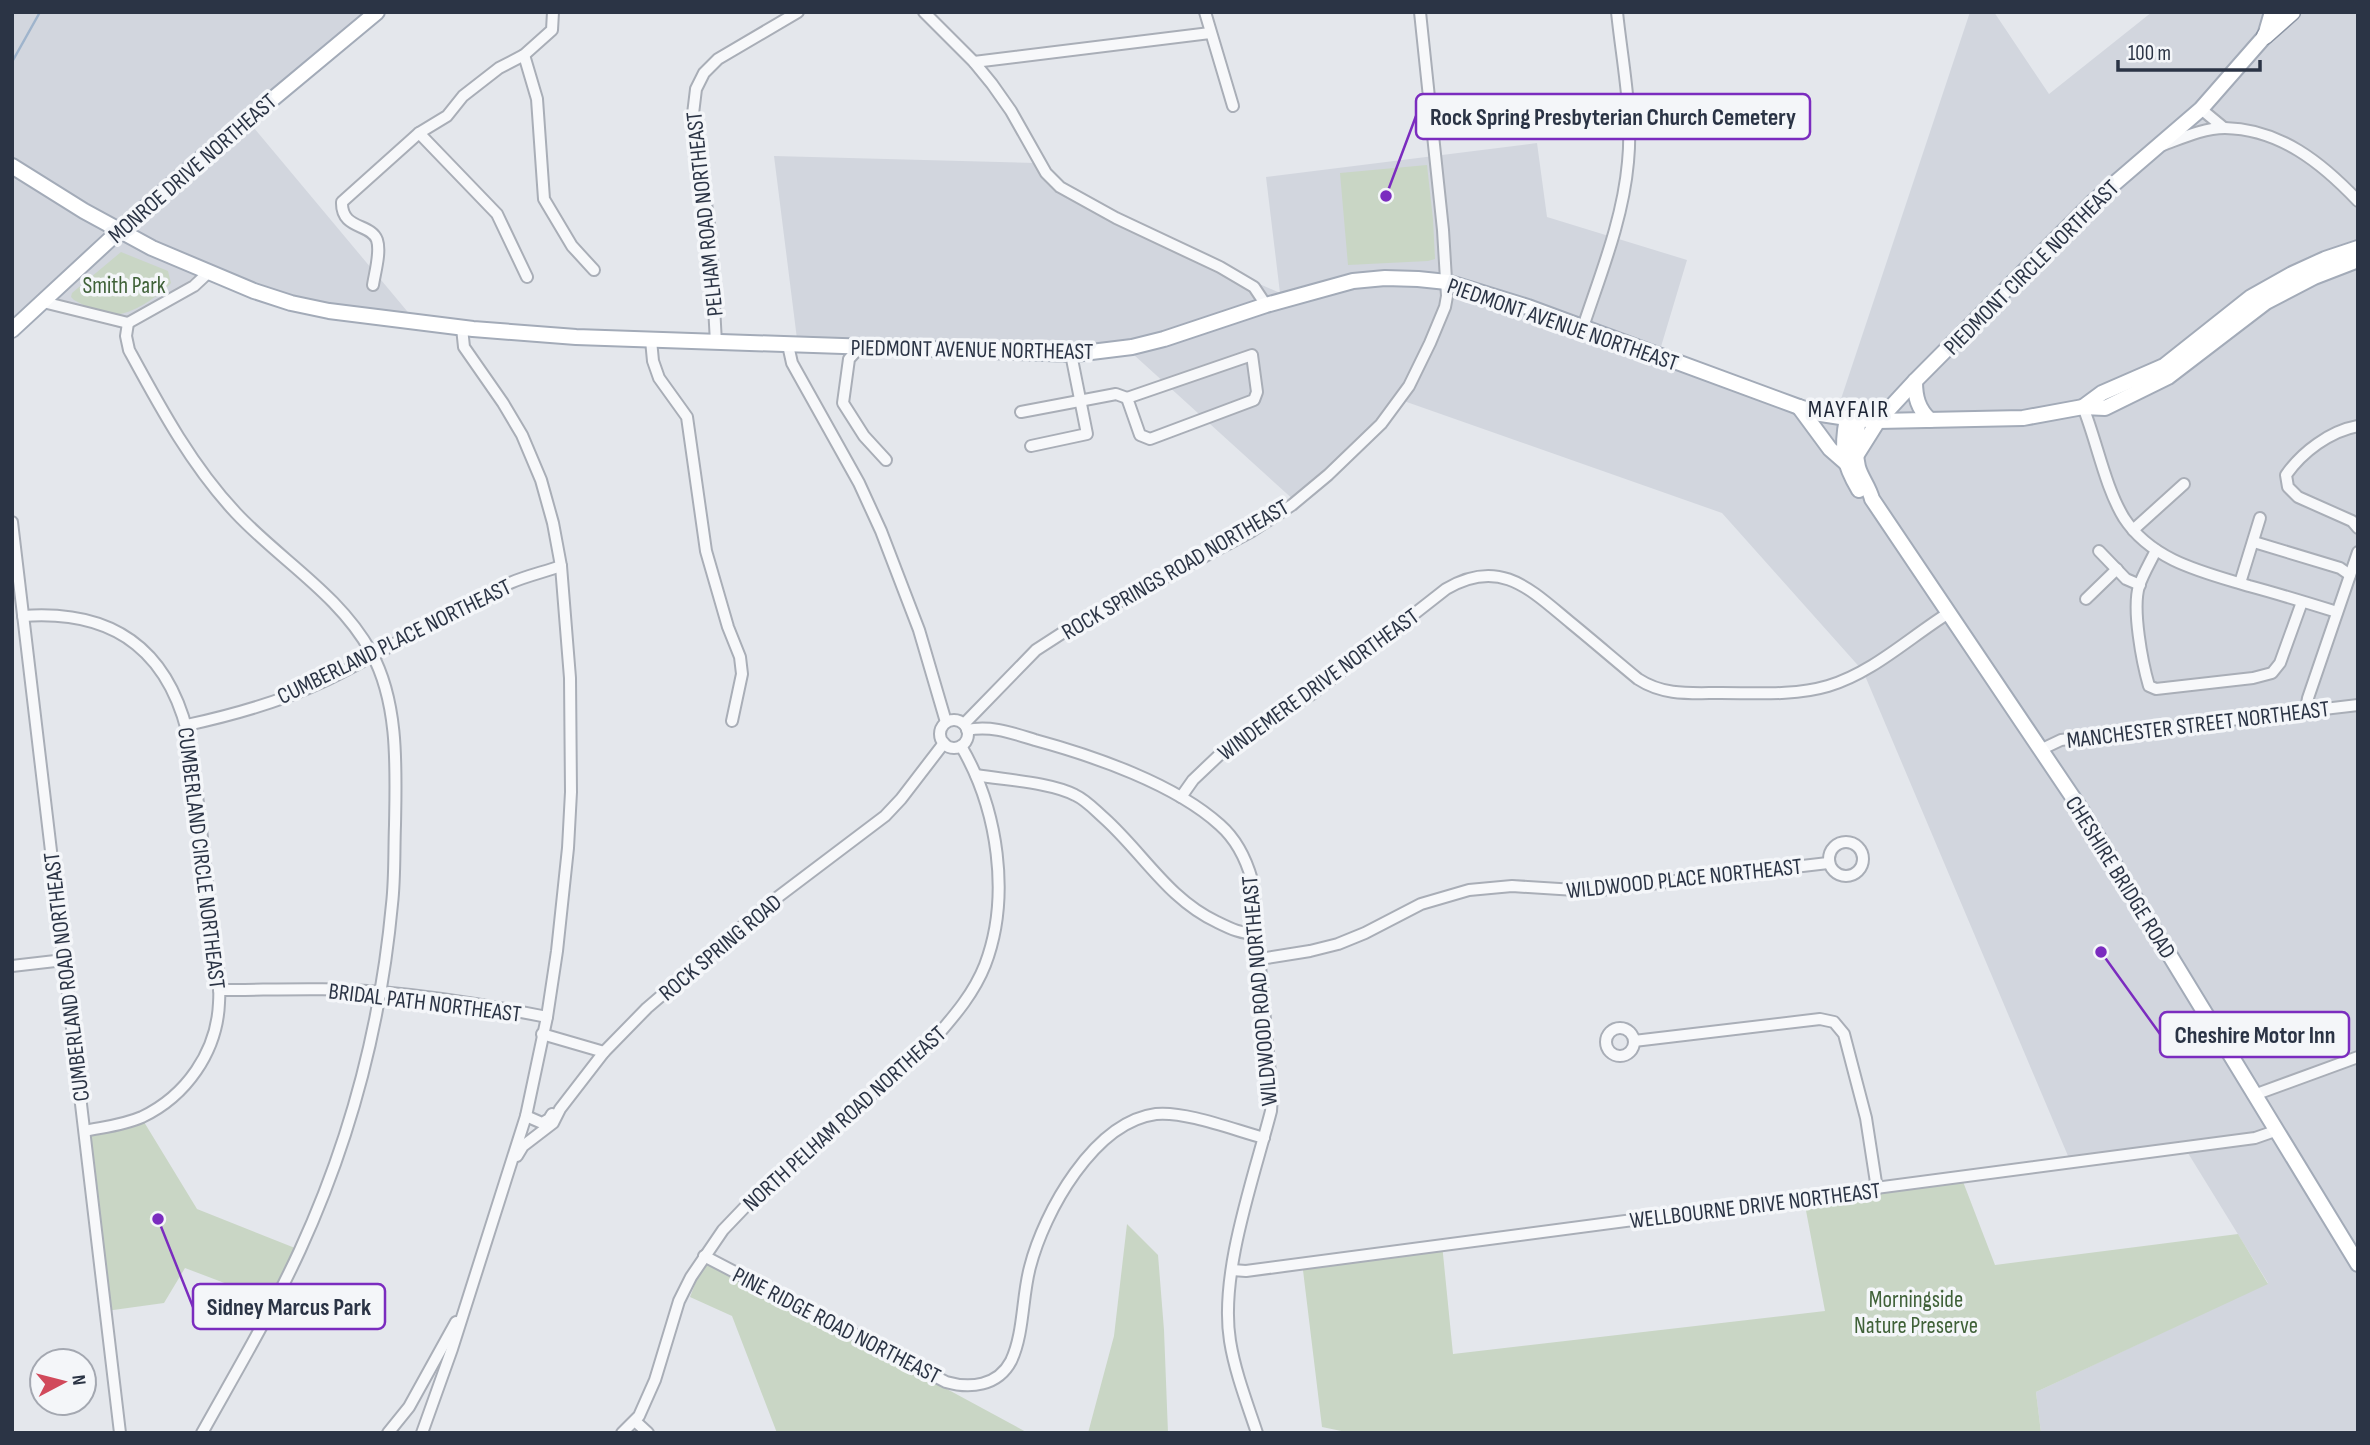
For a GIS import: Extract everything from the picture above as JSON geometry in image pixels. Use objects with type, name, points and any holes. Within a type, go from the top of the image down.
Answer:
[{"type":"highway","points":[[2265,36],[2292,12]]},
{"type":"main road","name":"MONROE DRIVE NORTHEAST","points":[[12,330],[119,231],[259,109],[377,12]]},
{"type":"main road","points":[[2201,109],[2265,36],[2272,12]]},
{"type":"main road","name":"PIEDMONT CIRCLE NORTHEAST","points":[[1851,460],[1878,421],[1915,381],[2093,202],[2201,109]]},
{"type":"main road","name":"PIEDMONT AVENUE NORTHEAST","points":[[12,166],[119,231],[267,295],[329,311],[462,328],[576,337],[1071,354],[1132,347],[1164,339],[1334,285],[1360,280],[1401,278],[1447,282],[1583,327],[1799,407],[1853,419],[1878,421],[2024,418],[2083,407],[2105,408],[2168,377],[2266,302],[2314,277],[2358,260]]},
{"type":"main road","points":[[2083,407],[2102,393],[2164,366],[2251,297],[2301,269],[2358,248]]},
{"type":"main road","points":[[1915,381],[1918,404],[1922,413],[1930,420]]},
{"type":"main road","points":[[1799,407],[1830,449],[1851,460]]},
{"type":"main road","points":[[1851,460],[1843,447],[1853,419]]},
{"type":"main road","name":"CHESHIRE BRIDGE ROAD","points":[[1851,460],[1861,493],[1872,499],[2109,855],[2358,1264]]},
{"type":"street","points":[[373,285],[377,239],[347,218],[342,202],[419,133],[447,116],[463,96],[499,68],[524,55],[552,30],[554,12]]},
{"type":"street","name":"PELHAM ROAD NORTHEAST","points":[[716,343],[710,231],[693,114],[696,89],[704,73],[718,59],[798,12]]},
{"type":"street","points":[[924,12],[974,62],[1011,111],[1046,173],[1060,187],[1116,218],[1220,267],[1254,287],[1266,305]]},
{"type":"street","points":[[1205,12],[1233,106]]},
{"type":"street","name":"ROCK SPRINGS ROAD NORTHEAST","points":[[966,727],[1035,650],[1070,628],[1252,531],[1292,505],[1381,424],[1409,386],[1445,307],[1447,282],[1420,12]]},
{"type":"street","points":[[1583,327],[1619,218],[1628,160],[1628,112],[1617,12]]},
{"type":"street","points":[[974,62],[1210,33]]},
{"type":"street","points":[[524,55],[537,99],[544,199],[572,246],[594,270]]},
{"type":"street","points":[[2201,109],[2224,128]]},
{"type":"street","points":[[2190,120],[2208,131]]},
{"type":"street","points":[[2157,147],[2224,128],[2265,135],[2321,164],[2358,201]]},
{"type":"street","points":[[419,133],[497,214],[527,277]]},
{"type":"street","points":[[43,302],[128,323],[194,286],[209,272]]},
{"type":"street","points":[[128,323],[126,336],[129,350],[173,430],[209,482],[260,537],[338,605],[358,629],[372,654],[390,709],[396,791],[393,900],[380,992],[367,1056],[349,1122],[327,1187],[300,1250],[202,1433]]},
{"type":"street","points":[[422,1433],[452,1349],[526,1116],[547,1017],[564,900],[571,792],[570,678],[561,566],[554,523],[532,458],[508,411],[464,347],[462,328]]},
{"type":"street","points":[[651,340],[659,379],[687,417],[706,551],[728,627],[740,657],[742,674],[732,721]]},
{"type":"street","points":[[788,345],[792,363],[859,484],[881,531],[919,630],[946,722],[940,734],[944,743],[952,748],[961,746],[967,739],[966,727],[954,720],[946,722]]},
{"type":"street","points":[[859,348],[849,359],[843,403],[864,436],[886,460]]},
{"type":"street","points":[[1031,446],[1087,434],[1071,354]]},
{"type":"street","points":[[1021,412],[1116,394],[1127,398],[1252,355],[1257,392],[1254,400],[1150,439],[1140,435],[1127,398]]},
{"type":"street","points":[[2083,407],[2117,505],[2133,530],[2156,550],[2200,571],[2337,612]]},
{"type":"street","points":[[2358,426],[2342,429],[2313,448],[2295,462],[2286,475],[2288,487],[2298,497],[2352,521],[2358,528]]},
{"type":"street","points":[[2133,530],[2183,484]]},
{"type":"street","points":[[2240,583],[2260,518]]},
{"type":"street","name":"CUMBERLAND ROAD NORTHEAST","points":[[12,522],[120,1433]]},
{"type":"street","points":[[2253,542],[2340,568],[2350,575]]},
{"type":"street","points":[[2156,550],[2140,585],[2138,626],[2149,686],[2156,689],[2253,678],[2272,673],[2280,663],[2302,601]]},
{"type":"street","points":[[2099,551],[2126,579],[2140,585]]},
{"type":"street","points":[[2306,710],[2358,552]]},
{"type":"street","name":"CUMBERLAND PLACE NORTHEAST","points":[[187,725],[228,716],[322,682],[511,583],[561,566]]},
{"type":"street","points":[[2086,600],[2117,569]]},
{"type":"street","name":"WINDEMERE DRIVE NORTHEAST","points":[[1181,797],[1193,780],[1234,741],[1312,694],[1446,589],[1471,578],[1499,576],[1524,584],[1638,679],[1657,689],[1678,694],[1791,692],[1828,686],[1863,671],[1947,614]]},
{"type":"street","name":"CUMBERLAND CIRCLE NORTHEAST","points":[[23,616],[51,614],[78,617],[103,625],[127,638],[148,655],[165,676],[178,699],[191,748],[219,990],[218,1018],[211,1044],[198,1069],[163,1105],[119,1125],[85,1131]]},
{"type":"street","name":"MANCHESTER STREET NORTHEAST","points":[[2040,750],[2061,740],[2358,705]]},
{"type":"street","name":"WILDWOOD ROAD NORTHEAST","points":[[966,727],[992,728],[1052,744],[1127,771],[1181,797],[1220,825],[1241,851],[1252,880],[1272,1096],[1271,1111],[1238,1238],[1228,1306],[1230,1340],[1236,1371],[1257,1433]]},
{"type":"street","name":"ROCK SPRING ROAD","points":[[512,1164],[523,1146],[553,1122],[604,1052],[647,1008],[717,946],[885,816],[944,743]]},
{"type":"street","name":"NORTH PELHAM ROAD NORTHEAST","points":[[622,1433],[639,1416],[655,1380],[679,1301],[704,1256],[723,1230],[745,1206],[936,1037],[974,988],[993,941],[999,892],[992,832],[975,775],[961,746]]},
{"type":"street","points":[[975,775],[1060,789],[1075,794],[1115,828],[1184,903],[1207,918],[1238,932],[1257,934]]},
{"type":"street","name":"WILDWOOD PLACE NORTHEAST","points":[[1260,959],[1338,944],[1421,904],[1469,890],[1512,887],[1591,891],[1828,863]]},
{"type":"street","points":[[12,966],[64,960]]},
{"type":"street","name":"BRIDAL PATH NORTHEAST","points":[[219,990],[315,989],[380,992],[476,1004],[547,1017]]},
{"type":"street","points":[[1634,1041],[1820,1018],[1834,1022],[1844,1034],[1859,1087],[1877,1189]]},
{"type":"street","points":[[542,1034],[604,1052]]},
{"type":"street","points":[[2254,1095],[2358,1057]]},
{"type":"street","points":[[526,1116],[542,1123],[560,1109]]},
{"type":"street","name":"PINE RIDGE ROAD NORTHEAST","points":[[704,1256],[946,1382],[962,1386],[978,1385],[997,1377],[1010,1361],[1016,1347],[1029,1269],[1042,1230],[1071,1178],[1112,1133],[1138,1118],[1168,1114],[1264,1138]]},
{"type":"street","name":"WELLBOURNE DRIVE NORTHEAST","points":[[1232,1270],[1246,1271],[1877,1189],[2255,1138],[2275,1130]]},
{"type":"street","points":[[388,1433],[409,1408],[465,1304]]},
{"type":"street","points":[[635,1421],[648,1433]]},
{"type":"shaded area","points":[[12,12],[378,12],[249,122],[417,323],[300,305],[203,270],[125,330],[39,302],[12,329]]},
{"type":"shaded area","points":[[1970,12],[1994,12],[2049,94],[2152,12],[2358,12],[2358,1433],[2041,1433],[2036,1392],[2268,1283],[2183,1145],[2071,1163],[1863,671],[1722,513],[1401,400],[1296,502],[1123,345],[1031,356],[798,347],[774,156],[1036,163],[1084,207],[1280,293],[1266,177],[1537,143],[1547,217],[1687,260],[1657,360],[1835,417]]},
{"type":"green space","points":[[1427,165],[1435,259],[1348,265],[1340,173]]},
{"type":"green space","name":"Smith Park","points":[[121,252],[168,271],[171,283],[141,306],[122,314],[102,313],[71,297],[72,293]]},
{"type":"green space","points":[[141,1117],[197,1209],[300,1250],[274,1302],[185,1268],[164,1303],[106,1311],[85,1131]]},
{"type":"green space","name":"Morningside Nature Preserve","points":[[1962,1179],[1995,1265],[2238,1234],[2268,1284],[2036,1392],[2041,1433],[1351,1433],[1322,1427],[1302,1262],[1442,1244],[1453,1354],[1825,1311],[1804,1200]]},
{"type":"green space","points":[[1127,1224],[1158,1255],[1168,1433],[1088,1433],[1114,1336]]},
{"type":"green space","points":[[705,1258],[1028,1433],[777,1433],[732,1316],[690,1297]]},
{"type":"waterway","points":[[12,62],[40,12]]},
{"type":"place","name":"Rock Spring Presbyterian Church Cemetery","points":[[1386,196]]},
{"type":"place","name":"Cheshire Motor Inn","points":[[2101,952]]},
{"type":"place","name":"Sidney Marcus Park","points":[[158,1219]]},
{"type":"district","name":"MAYFAIR","points":[[1849,409]]}]
